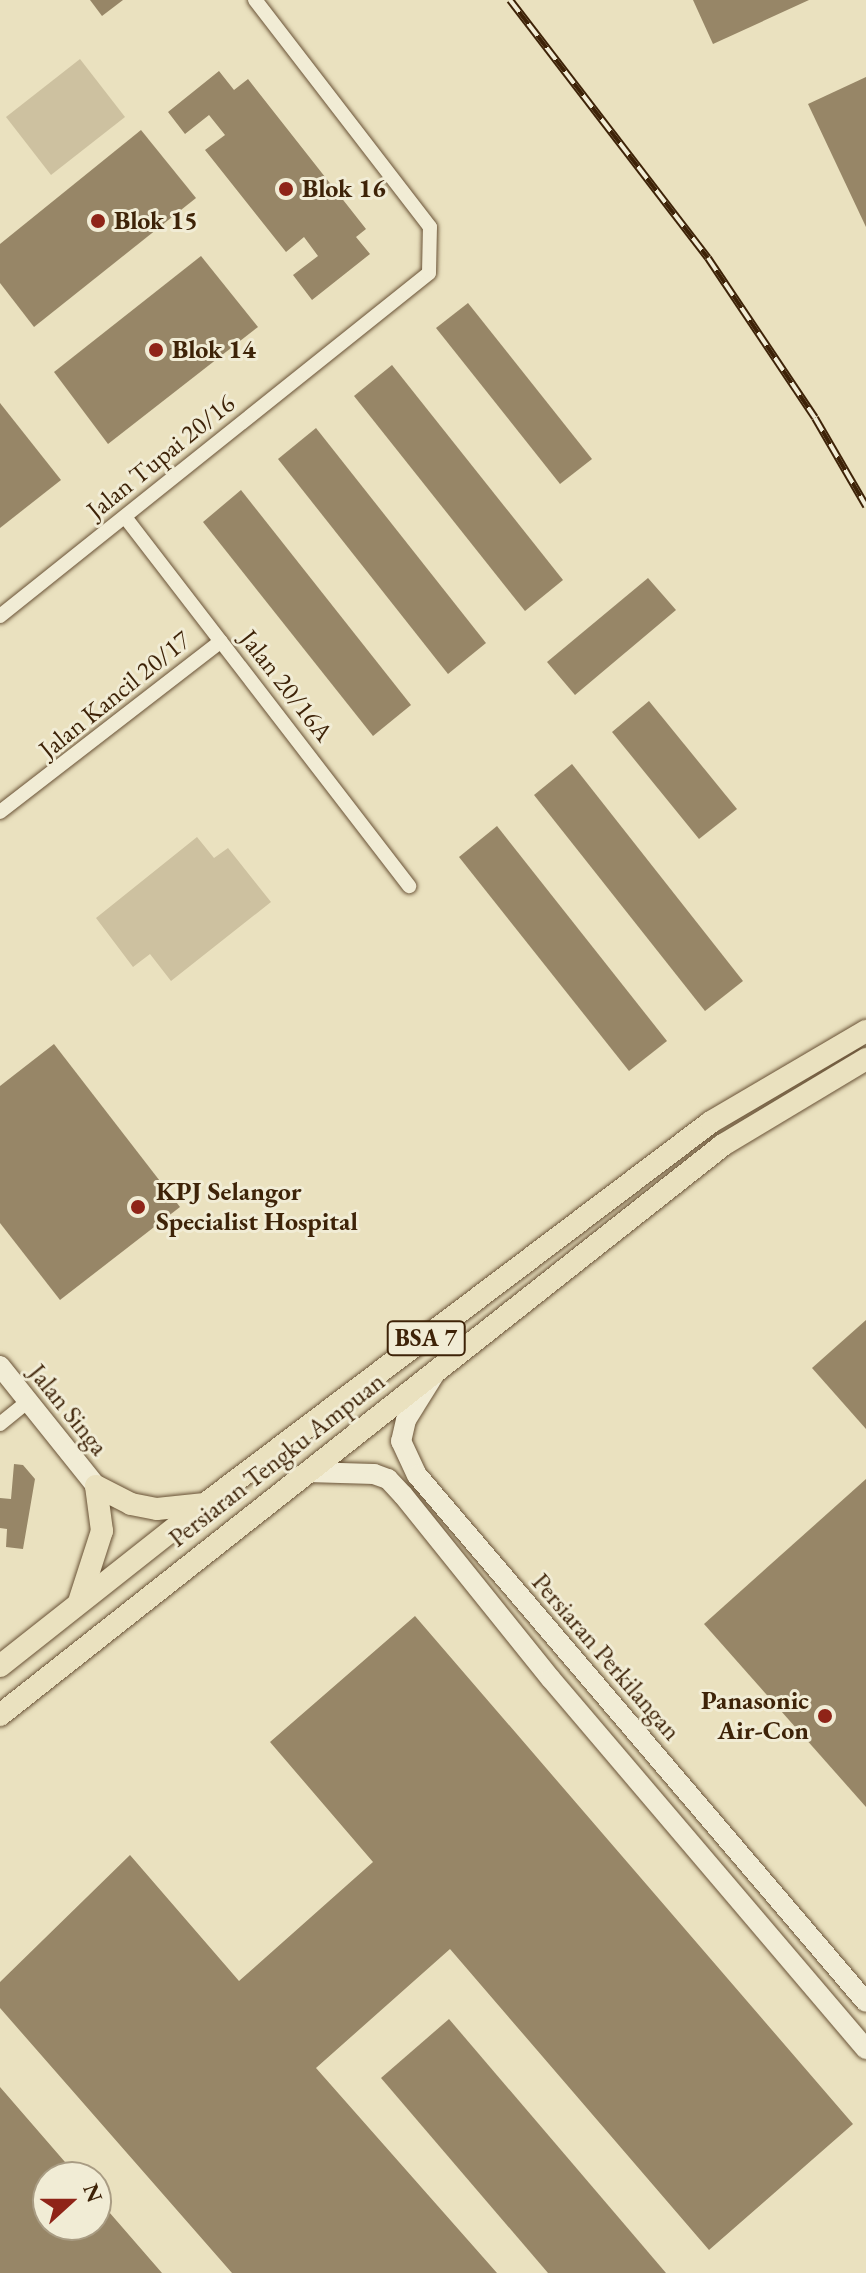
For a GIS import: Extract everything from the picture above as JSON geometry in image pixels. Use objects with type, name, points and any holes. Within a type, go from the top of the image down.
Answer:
[{"type":"main road","name":"Persiaran Tengku Ampuan","points":[[0,1666],[205,1504],[711,1122],[866,1031]]},
{"type":"main road","name":"Persiaran Tengku Ampuan","points":[[0,1715],[723,1145],[866,1059]]},
{"type":"main road","name":"Jalan Singa","points":[[0,1366],[96,1486]]},
{"type":"main road","name":"Persiaran Perkilangan","points":[[439,1367],[406,1420],[401,1441],[417,1475],[866,2002]]},
{"type":"main road","points":[[307,1472],[374,1474],[388,1479],[551,1679],[866,2049]]},
{"type":"main road","points":[[96,1486],[131,1504],[157,1509],[205,1504]]},
{"type":"main road","points":[[79,1603],[99,1554],[102,1531],[96,1486]]},
{"type":"street","name":"Jalan Tupai 20/16","points":[[1,613],[429,273],[430,227],[255,0]]},
{"type":"street","name":"Jalan 20/16A","points":[[125,517],[409,886]]},
{"type":"street","name":"Jalan Kancil 20/17","points":[[0,812],[221,641]]},
{"type":"street","points":[[0,1424],[28,1401]]},
{"type":"shaded area","points":[[80,59],[125,117],[51,175],[6,117]]},
{"type":"shaded area","points":[[197,837],[214,858],[228,848],[271,902],[171,981],[150,954],[133,967],[96,918]]},
{"type":"building","points":[[90,0],[123,0],[102,16]]},
{"type":"building","points":[[693,0],[809,0],[713,44]]},
{"type":"building","name":"Blok 16","points":[[219,71],[234,90],[248,79],[366,229],[356,237],[370,254],[312,300],[293,275],[318,256],[304,237],[286,252],[205,150],[225,135],[209,115],[185,134],[168,112]]},
{"type":"building","points":[[866,77],[866,227],[808,104]]},
{"type":"building","name":"Blok 15","points":[[141,130],[196,198],[34,327],[0,283],[0,244]]},
{"type":"building","name":"Blok 14","points":[[201,256],[258,327],[108,444],[54,372]]},
{"type":"building","points":[[468,303],[592,459],[560,484],[436,328]]},
{"type":"building","points":[[392,365],[563,580],[525,611],[354,396]]},
{"type":"building","points":[[0,403],[61,480],[0,528]]},
{"type":"building","points":[[316,428],[486,643],[448,674],[278,459]]},
{"type":"building","points":[[241,490],[411,705],[373,736],[203,522]]},
{"type":"building","points":[[648,578],[676,610],[575,695],[547,662]]},
{"type":"building","points":[[649,701],[737,809],[699,839],[612,732]]},
{"type":"building","points":[[572,764],[743,981],[705,1011],[534,795]]},
{"type":"building","points":[[497,826],[667,1041],[629,1071],[459,857]]},
{"type":"building","points":[[54,1044],[180,1207],[60,1300],[0,1223],[0,1086]]},
{"type":"building","points":[[866,1320],[866,1429],[812,1368]]},
{"type":"building","points":[[14,1464],[23,1465],[35,1479],[23,1549],[6,1547],[7,1529],[0,1528],[0,1498],[11,1499]]},
{"type":"building","name":"Panasonic Air-Con","points":[[866,1479],[866,1807],[704,1624]]},
{"type":"building","points":[[415,1616],[853,2124],[709,2250],[450,1949],[316,2068],[497,2273],[232,2273],[0,2008],[0,1982],[130,1855],[239,1981],[373,1862],[270,1742]]},
{"type":"building","points":[[449,2019],[666,2273],[548,2273],[381,2078]]},
{"type":"building","points":[[0,2087],[64,2161],[32,2161],[32,2241],[112,2241],[112,2215],[162,2273],[0,2273]]},
{"type":"railway","points":[[510,0],[708,258],[815,418],[866,506]]},
{"type":"place","name":"Blok 16","points":[[286,189]]},
{"type":"place","name":"Blok 15","points":[[98,221]]},
{"type":"place","name":"Blok 14","points":[[156,350]]},
{"type":"place","name":"KPJ Selangor Specialist Hospital","points":[[138,1207]]},
{"type":"place","name":"Panasonic Air-Con","points":[[825,1716]]}]
